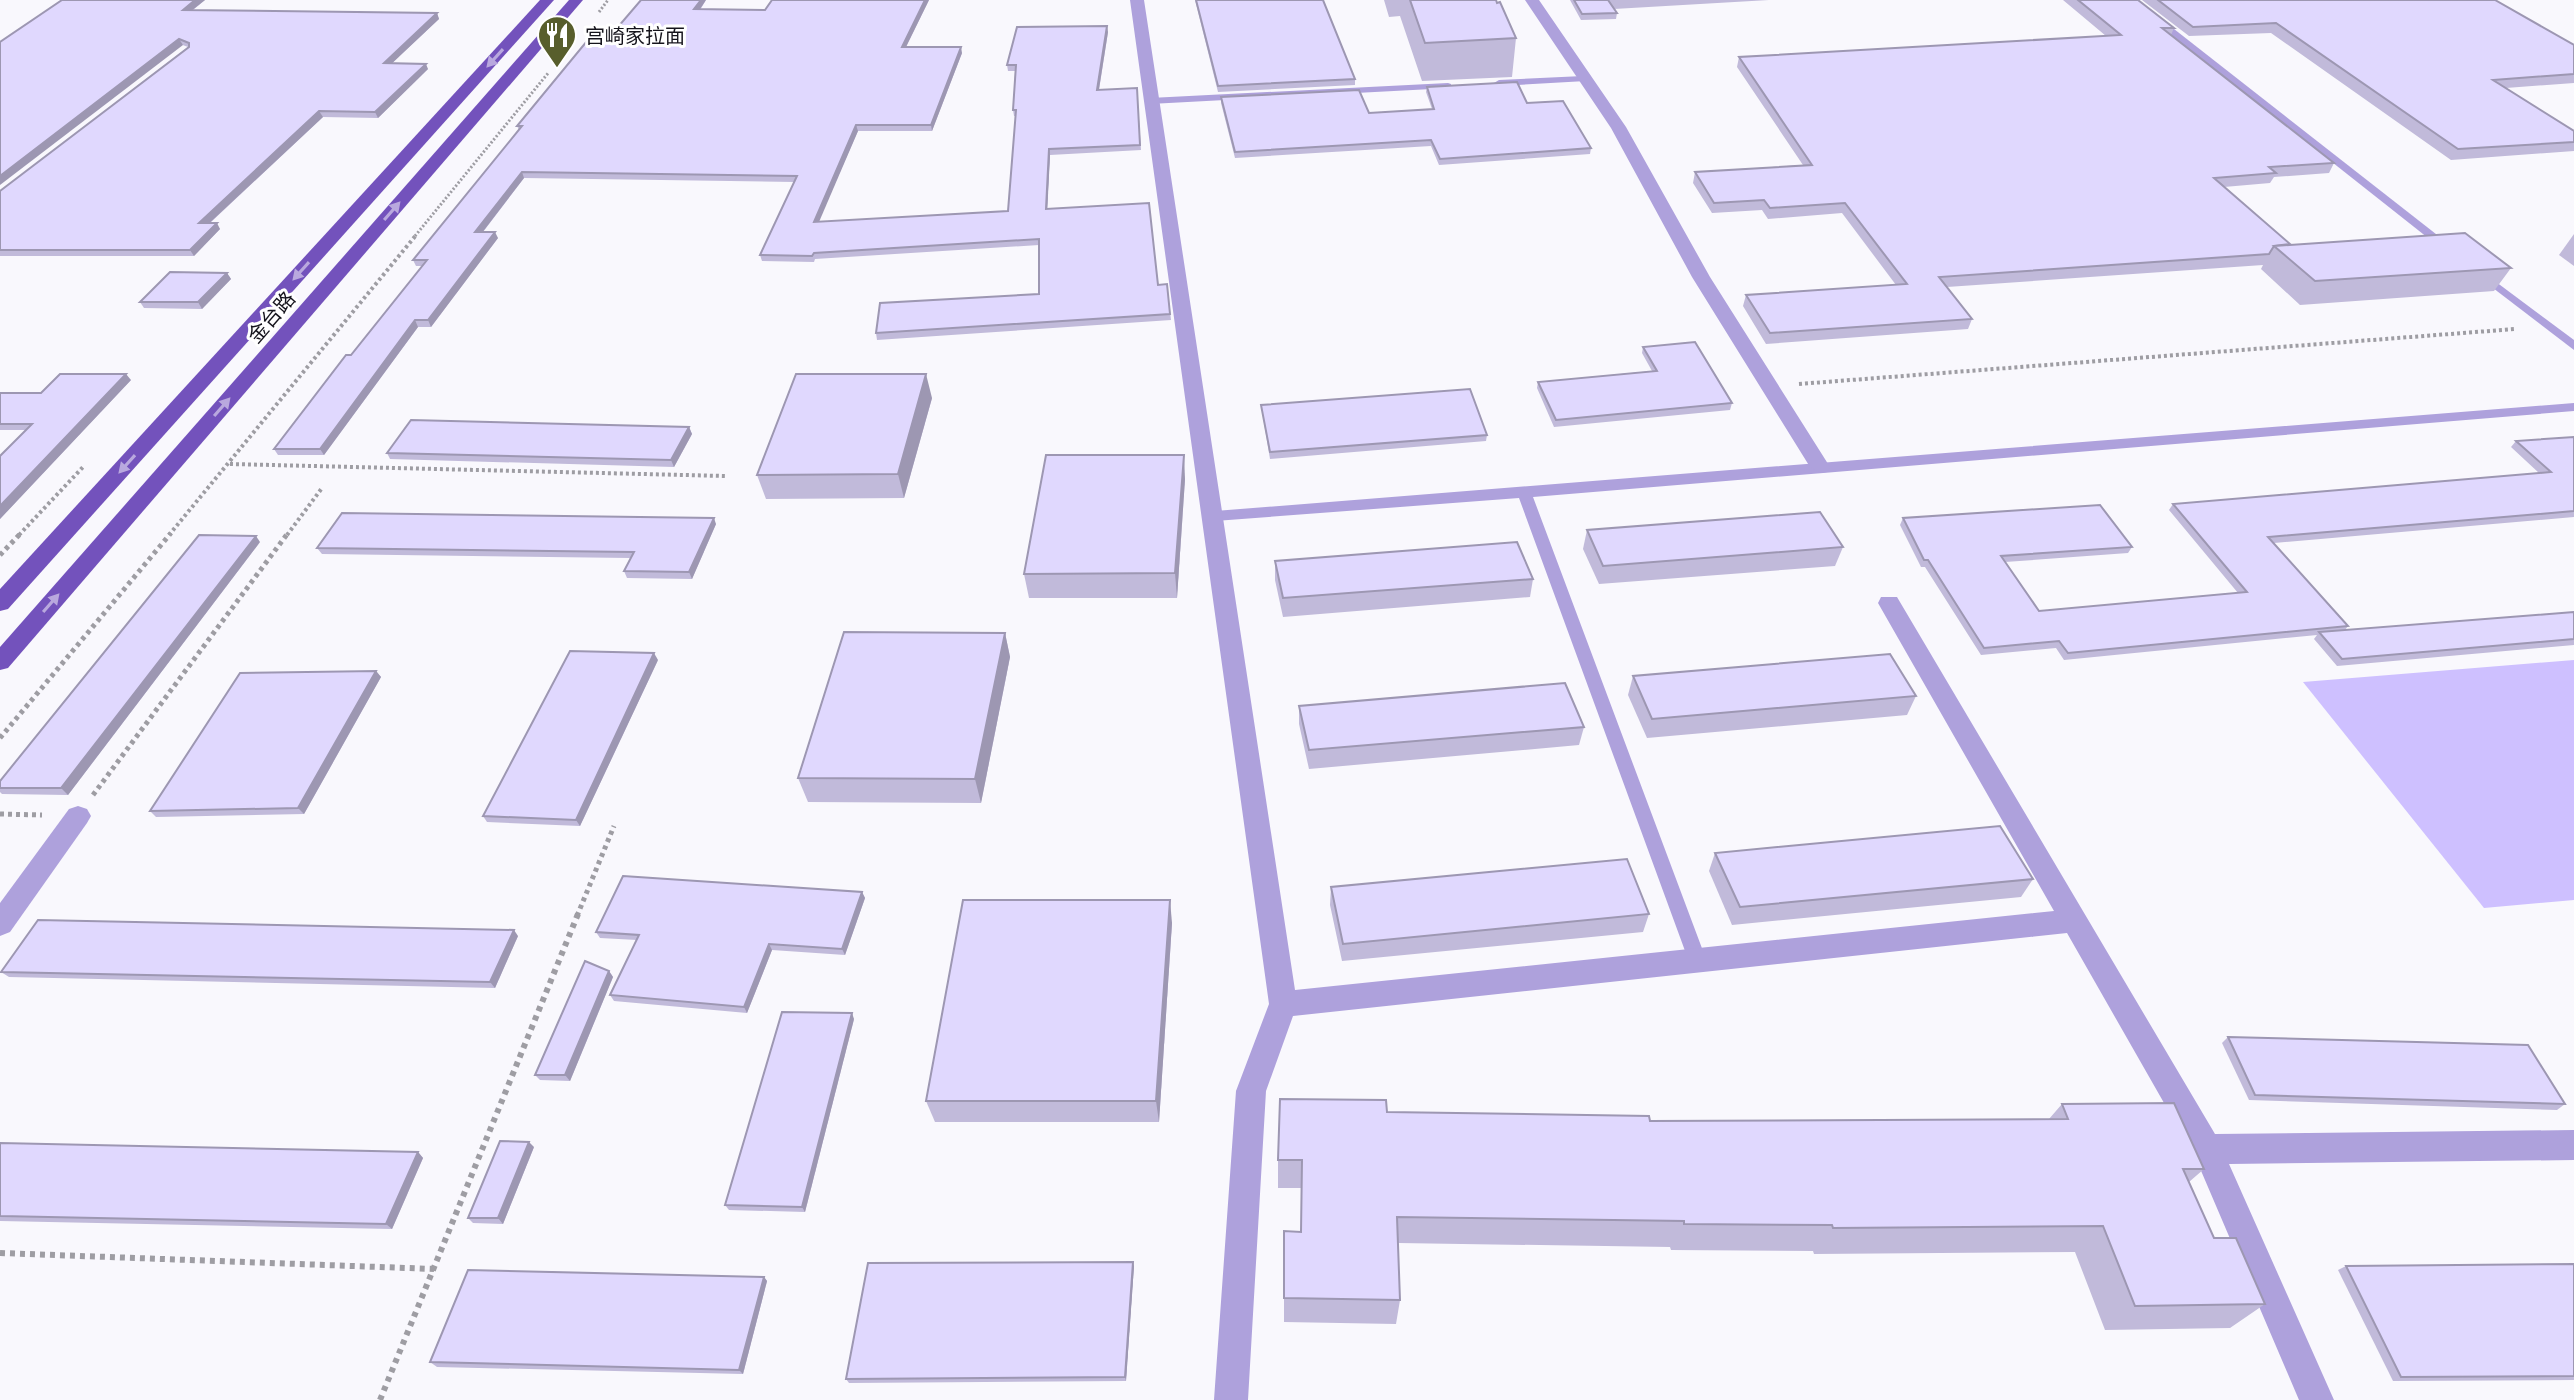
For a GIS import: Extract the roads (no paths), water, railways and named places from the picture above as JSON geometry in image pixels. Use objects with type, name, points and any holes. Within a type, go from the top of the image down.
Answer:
[{"type":"main road","name":"金台路","points":[[0,603],[547,0]]},
{"type":"main road","name":"金台路","points":[[0,662],[576,0]]},
{"type":"street","points":[[1137,0],[1215,516],[1283,1004],[1251,1091],[1231,1400]]},
{"type":"street","points":[[1532,0],[1618,127],[1701,277],[1820,467]]},
{"type":"street","points":[[1889,603],[2207,1149],[2317,1400]]},
{"type":"street","points":[[0,924],[78,816]]},
{"type":"street","points":[[1283,1004],[2074,921]]},
{"type":"street","points":[[2207,1149],[2574,1145]]},
{"type":"lane","points":[[2131,0],[2462,259]]},
{"type":"lane","points":[[1490,84],[1583,79]]},
{"type":"lane","points":[[1150,101],[1459,85]]},
{"type":"lane","points":[[2474,269],[2574,346]]},
{"type":"lane","points":[[1215,516],[1525,494],[1820,467],[2574,407]]},
{"type":"lane","points":[[1525,494],[1697,959]]},
{"type":"place","name":"宫崎家拉面","points":[[557,69]]}]
